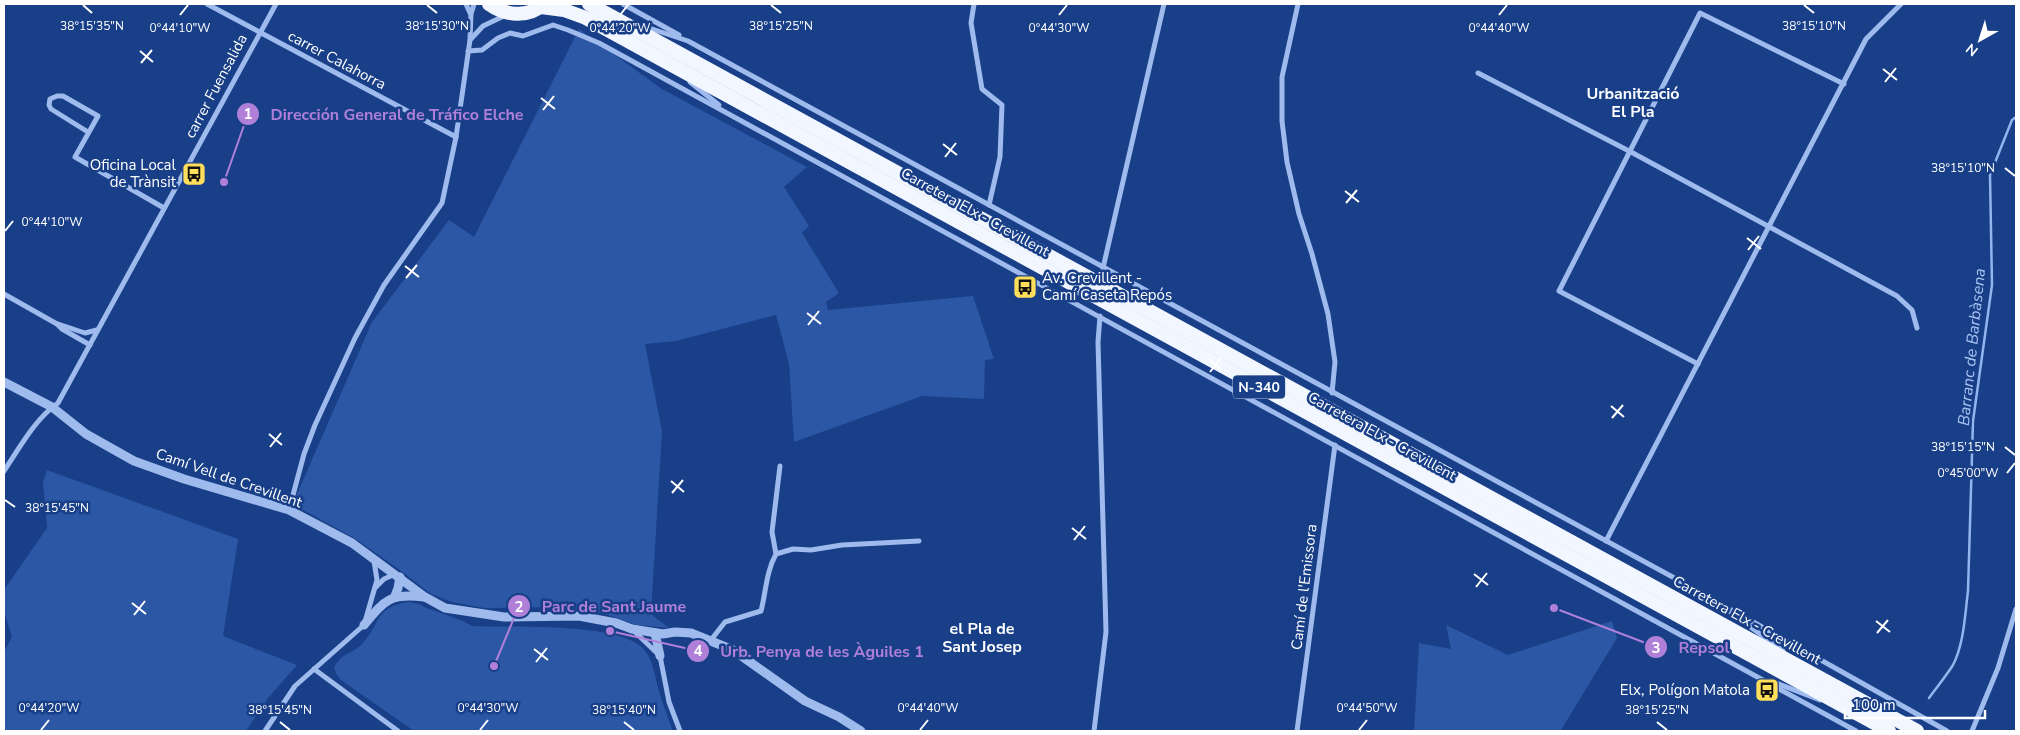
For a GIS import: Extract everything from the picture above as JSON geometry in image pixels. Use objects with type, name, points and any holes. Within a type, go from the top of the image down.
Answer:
[{"type":"highway","points":[[489,4],[502,12],[510,14]]},
{"type":"highway","name":"Carretera Elx - Crevillent","points":[[589,4],[1917,731]]},
{"type":"highway","name":"N-340","points":[[510,14],[529,12],[542,5]]},
{"type":"highway","name":"Carretera Elx - Crevillent","points":[[542,5],[586,18],[659,57],[1889,731]]},
{"type":"street","name":"carrer Calahorra","points":[[207,4],[456,138]]},
{"type":"street","name":"carrer Fuensalida","points":[[4,471],[37,424],[58,403],[276,4]]},
{"type":"street","points":[[466,4],[471,14]]},
{"type":"street","points":[[289,510],[315,425],[354,338],[384,285],[442,203],[456,138],[470,40],[471,14],[474,4]]},
{"type":"street","points":[[623,4],[989,206],[1713,599],[1947,731]]},
{"type":"street","points":[[974,4],[971,23],[982,89],[1002,105],[1000,157],[989,206]]},
{"type":"street","points":[[1103,268],[1164,4]]},
{"type":"street","points":[[1298,4],[1282,77],[1282,121],[1287,162],[1299,214],[1328,314],[1334,362],[1332,393]]},
{"type":"street","points":[[1606,541],[1866,40],[1901,4]]},
{"type":"street","points":[[1698,364],[1559,291],[1700,13],[1844,84]]},
{"type":"street","points":[[470,40],[483,26],[510,14]]},
{"type":"street","points":[[608,15],[688,41]]},
{"type":"street","points":[[468,51],[482,50],[498,38],[510,33],[523,36],[553,25],[599,43],[1856,731]]},
{"type":"street","points":[[659,57],[730,113]]},
{"type":"street","points":[[1478,73],[1631,152],[1897,296],[1912,310],[1917,328]]},
{"type":"street","points":[[88,132],[51,109],[49,105],[50,99],[56,96],[63,96],[98,116],[75,157],[164,208]]},
{"type":"street","points":[[4,294],[58,324],[85,333],[98,329]]},
{"type":"street","points":[[1094,731],[1106,632],[1098,342],[1100,316]]},
{"type":"street","points":[[58,324],[62,329],[90,345]]},
{"type":"street","name":"Camí Vell de Crevillent","points":[[4,382],[52,407],[86,434],[134,460],[184,479],[289,510],[352,543],[426,597],[445,608],[504,617],[579,616],[655,633],[691,633],[733,650],[805,701],[839,716],[861,731]]},
{"type":"street","name":"Camí de l'Emissora","points":[[1297,731],[1335,445]]},
{"type":"street","points":[[710,640],[725,622],[760,611],[769,571],[776,554],[772,532],[780,466]]},
{"type":"street","points":[[776,554],[793,549],[811,550],[842,545],[919,540]]},
{"type":"street","points":[[364,626],[376,589],[377,580],[374,558]]},
{"type":"street","points":[[376,589],[384,579],[398,576],[398,588],[395,596]]},
{"type":"street","points":[[265,731],[295,686],[364,626],[380,607],[395,596],[411,595],[426,597]]},
{"type":"street","points":[[1713,599],[1819,678]]},
{"type":"street","points":[[1972,731],[1998,668],[2016,609]]},
{"type":"street","points":[[632,629],[660,656]]},
{"type":"street","points":[[655,633],[669,702],[680,731]]},
{"type":"street","points":[[314,670],[398,731]]},
{"type":"street","points":[[1752,674],[1860,715]]},
{"type":"shaded area","points":[[579,29],[662,89],[807,167],[784,187],[809,226],[802,233],[839,293],[826,302],[828,310],[973,296],[994,359],[985,360],[984,399],[922,396],[794,442],[789,364],[776,315],[676,341],[645,344],[662,431],[651,614],[669,628],[637,625],[602,613],[561,607],[484,608],[452,602],[431,594],[354,538],[298,507],[294,501],[372,322],[449,220],[474,237]]},
{"type":"shaded area","points":[[47,470],[238,539],[223,636],[297,665],[268,698],[246,731],[4,731],[4,652],[12,637],[4,611],[4,590],[47,528],[43,482]]},
{"type":"shaded area","points":[[409,602],[419,604],[472,626],[565,628],[615,635],[634,642],[646,652],[651,661],[673,731],[414,731],[341,680],[334,668],[340,659],[361,645],[383,613],[397,604]]},
{"type":"shaded area","points":[[1612,621],[1617,638],[1561,730],[1414,731],[1419,643],[1451,649],[1446,625],[1508,655]]},
{"type":"waterway","name":"Barranc de Barbàsena","points":[[1929,698],[1953,665],[1960,648],[1964,629],[1968,591],[1973,421],[1992,285],[1990,175],[2012,120],[2016,117]]},
{"type":"place","name":"Oficina Local de Trànsit","points":[[194,174]]},
{"type":"place","name":"Dirección General de Tráfico Elche","points":[[224,182]]},
{"type":"place","name":"Av. Crevillent - Camí Caseta Repós","points":[[1025,287]]},
{"type":"place","name":"Repsol","points":[[1554,608]]},
{"type":"place","name":"Urb. Penya de les Àguiles 1","points":[[610,631]]},
{"type":"place","name":"Parc de Sant Jaume","points":[[494,666]]},
{"type":"place","name":"Elx, Polígon Matola","points":[[1767,690]]},
{"type":"district","name":"Urbanització El Pla","points":[[1633,102]]},
{"type":"district","name":"el Pla de Sant Josep","points":[[982,637]]}]
